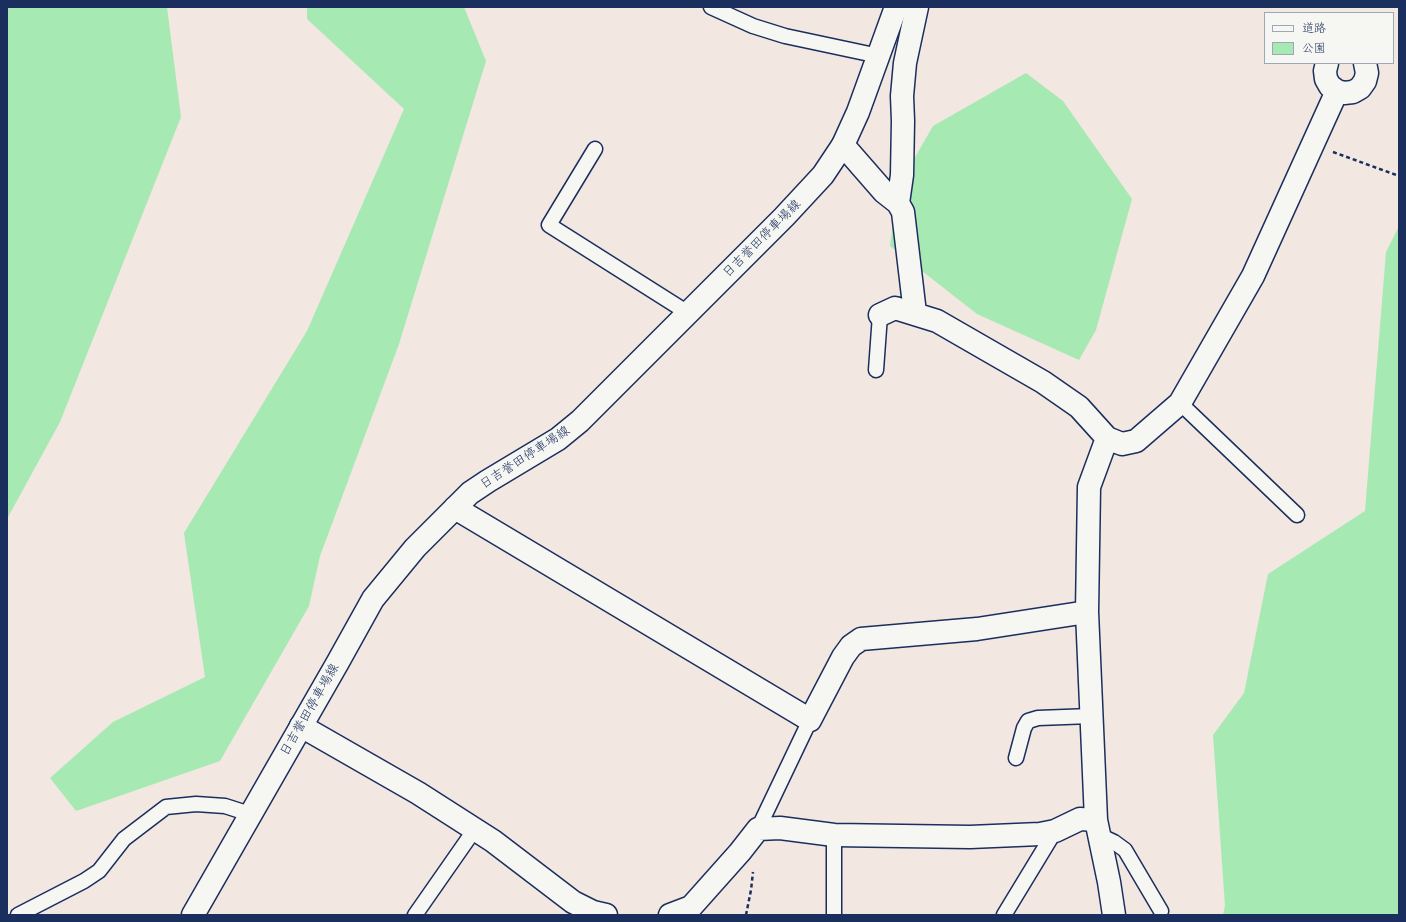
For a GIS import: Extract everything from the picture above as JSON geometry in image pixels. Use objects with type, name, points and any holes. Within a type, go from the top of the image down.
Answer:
[{"type":"street","name":"日吉誉田停車場線","points":[[193,915],[373,599],[415,548],[470,494],[488,481],[558,439],[580,421],[784,217],[823,175],[843,145],[858,112],[896,7]]},
{"type":"street","points":[[898,203],[902,175],[904,121],[902,96],[905,63],[917,7]]},
{"type":"street","points":[[1327,64],[1325,71],[1326,79],[1330,86],[1337,91],[1344,93],[1353,92],[1360,88],[1365,82],[1367,73],[1365,64]]},
{"type":"street","points":[[880,315],[895,308],[937,321],[1043,382],[1079,407],[1107,438],[1122,444],[1136,441],[1180,404],[1253,276],[1337,91]]},
{"type":"street","points":[[843,145],[884,192],[898,203],[903,212],[915,313]]},
{"type":"street","points":[[1107,438],[1090,487],[1087,612],[1091,716],[1098,828],[1114,915]]},
{"type":"street","points":[[455,508],[810,720],[843,657],[850,646],[861,639],[977,629],[1087,612]]},
{"type":"street","points":[[301,726],[418,793],[475,829],[573,902],[593,912],[606,915]]},
{"type":"street","points":[[670,915],[691,907],[740,852],[758,829],[780,828],[834,835],[970,837],[1040,834],[1055,831],[1080,819],[1098,828]]},
{"type":"lane","points":[[712,7],[754,26],[786,36],[879,56]]},
{"type":"lane","points":[[595,150],[549,225],[688,313]]},
{"type":"lane","points":[[876,370],[880,315]]},
{"type":"lane","points":[[1180,404],[1297,515]]},
{"type":"lane","points":[[1016,758],[1024,728],[1028,721],[1038,718],[1091,716]]},
{"type":"lane","points":[[758,829],[810,720]]},
{"type":"lane","points":[[18,915],[84,881],[99,871],[124,839],[166,807],[196,804],[225,806],[250,814]]},
{"type":"lane","points":[[1098,828],[1125,850],[1161,911]]},
{"type":"lane","points":[[416,915],[475,829]]},
{"type":"lane","points":[[1004,915],[1055,831]]},
{"type":"lane","points":[[834,835],[834,915]]},
{"type":"path","points":[[1312,145],[1399,176]]},
{"type":"green space","points":[[7,7],[167,7],[181,117],[60,422],[7,519]]},
{"type":"green space","points":[[307,7],[464,7],[486,61],[399,344],[320,556],[309,606],[220,761],[76,811],[50,778],[113,722],[205,677],[184,533],[307,331],[404,109],[307,19]]},
{"type":"green space","points":[[1026,73],[1063,101],[1132,199],[1096,330],[1079,360],[977,314],[890,246],[898,187],[933,126]]},
{"type":"green space","points":[[1399,226],[1399,915],[1223,915],[1225,906],[1213,735],[1244,693],[1268,574],[1365,511],[1386,252]]}]
